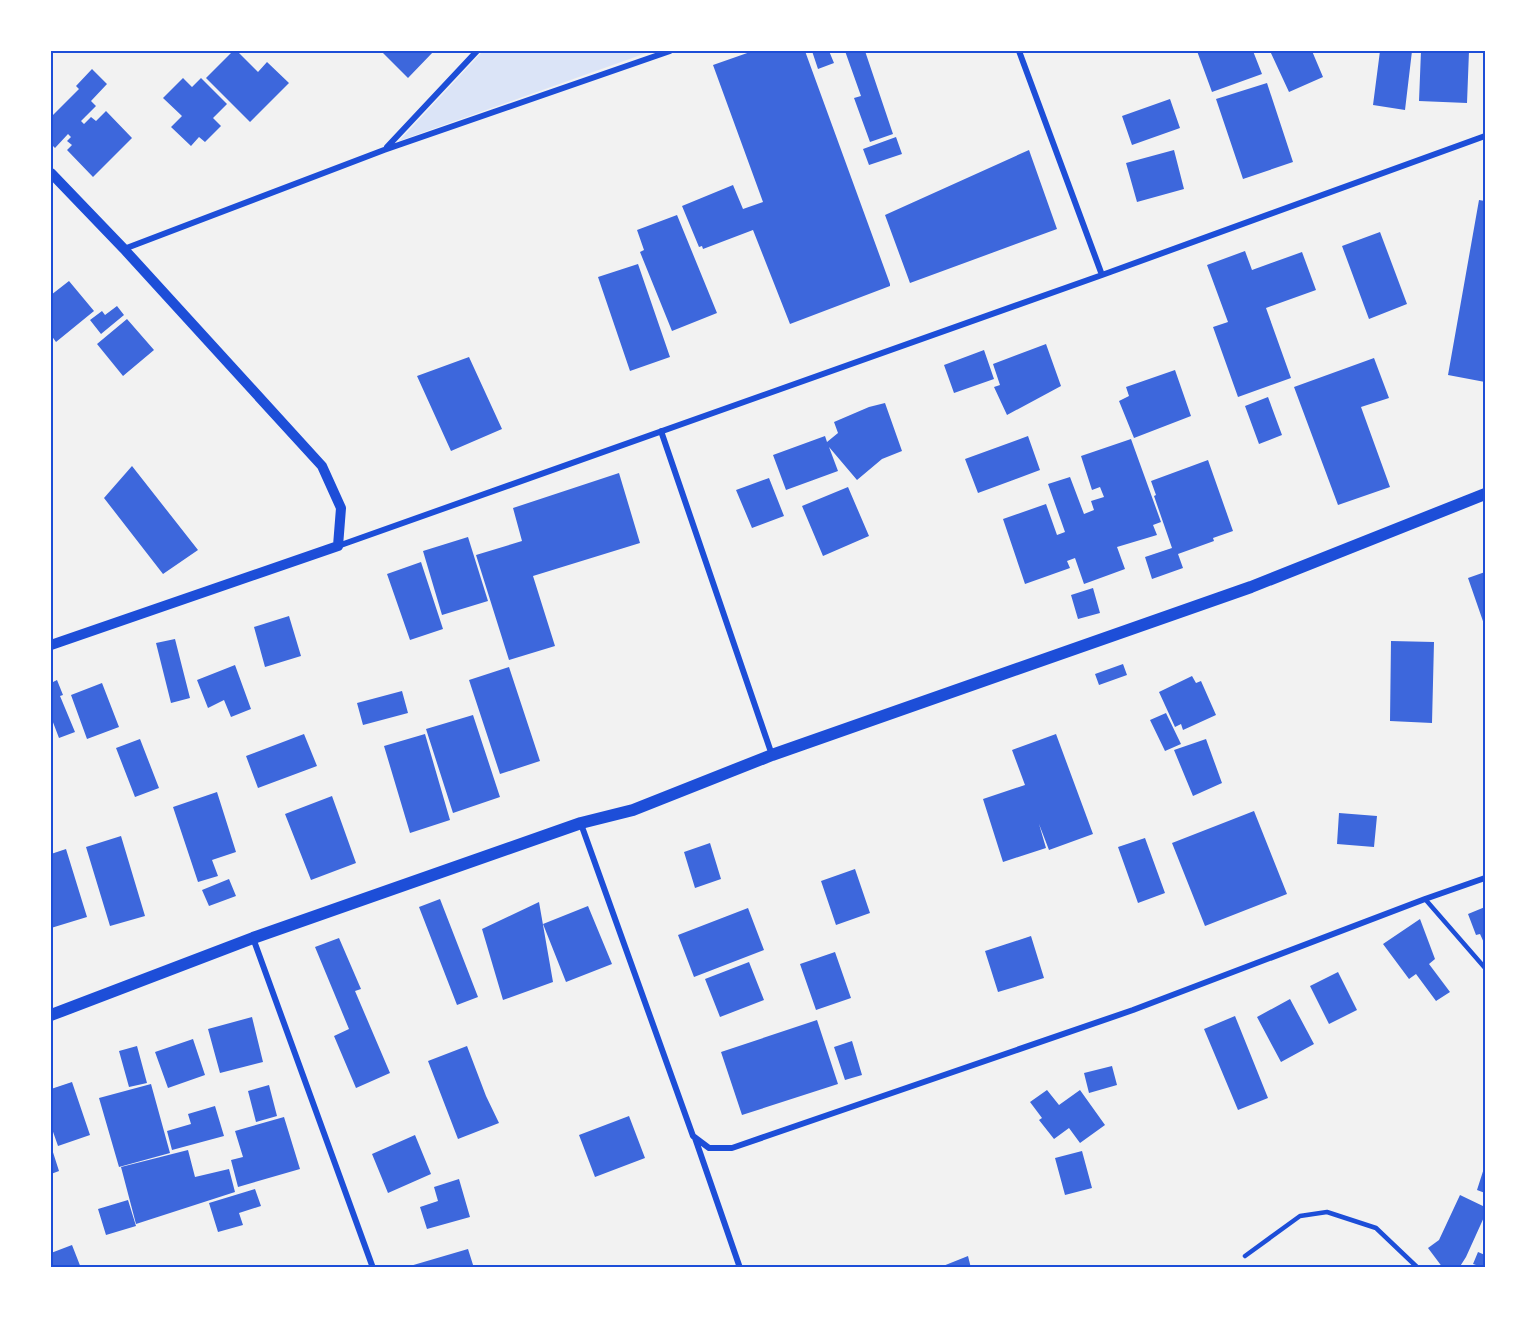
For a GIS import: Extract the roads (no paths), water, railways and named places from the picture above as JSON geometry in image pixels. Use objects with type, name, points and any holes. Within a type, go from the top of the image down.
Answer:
[{"type":"main road","points":[[51,1015],[253,938],[581,823],[633,810],[772,755],[1251,587],[1485,494]]},
{"type":"street","points":[[384,150],[477,51]]},
{"type":"street","points":[[124,249],[384,150],[670,51]]},
{"type":"street","points":[[1019,51],[1102,275]]},
{"type":"street","points":[[51,645],[338,546],[1102,275],[1485,136]]},
{"type":"street","points":[[51,173],[124,249],[322,466],[341,508],[338,546]]},
{"type":"street","points":[[662,431],[772,755]]},
{"type":"street","points":[[581,823],[740,1268]]},
{"type":"street","points":[[695,1138],[709,1148],[732,1148],[1133,1010],[1485,878]]},
{"type":"street","points":[[253,938],[373,1268]]},
{"type":"lane","points":[[1425,899],[1485,968]]},
{"type":"lane","points":[[1245,1256],[1300,1216],[1327,1212],[1376,1228],[1419,1268]]}]
